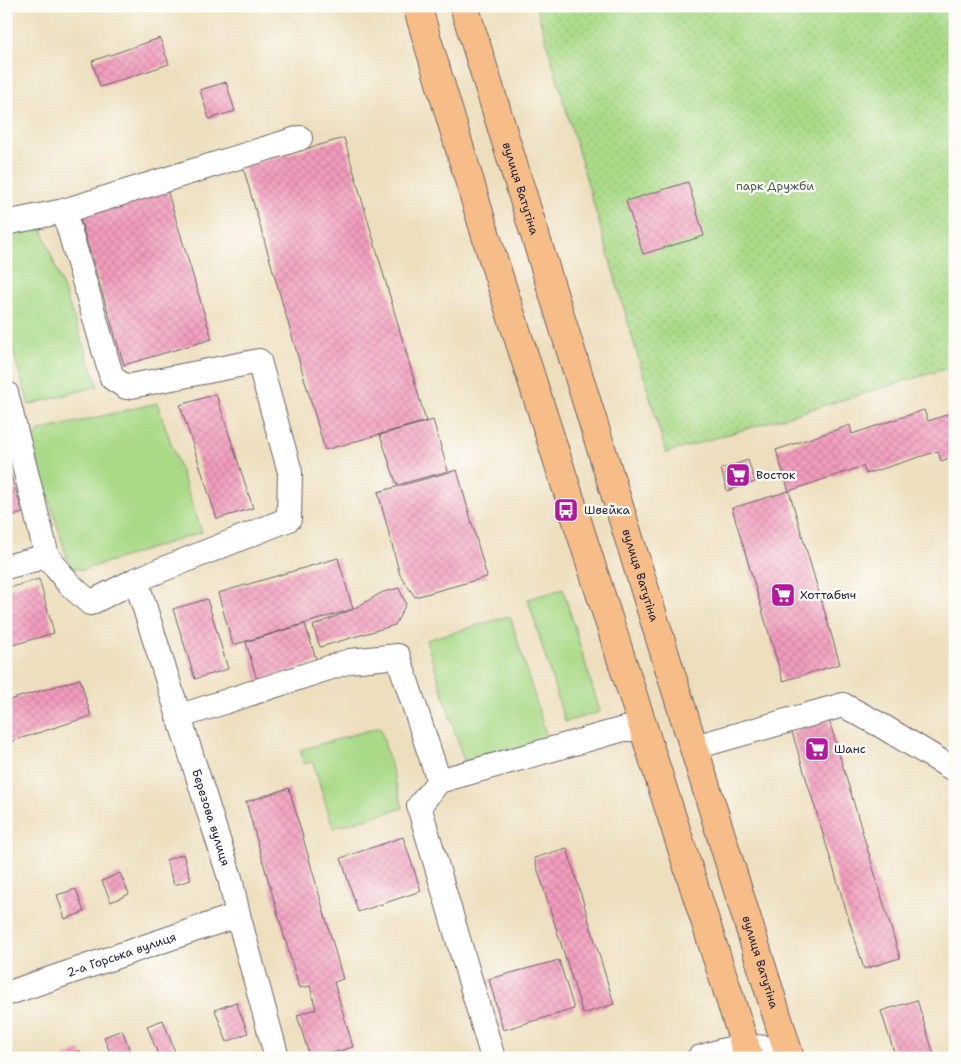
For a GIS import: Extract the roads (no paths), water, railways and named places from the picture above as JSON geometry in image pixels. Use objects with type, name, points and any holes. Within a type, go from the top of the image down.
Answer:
[{"type":"main road","points":[[417,6],[489,246],[747,1052]]},
{"type":"main road","name":"вулиця Ватутіна","points":[[464,6],[788,1054]]},
{"type":"street","points":[[6,223],[64,211],[300,138]]},
{"type":"street","points":[[6,393],[48,556],[68,583],[90,603],[136,580],[289,519],[290,472],[258,361],[126,387],[112,378],[64,211]]},
{"type":"street","points":[[6,567],[48,556]]},
{"type":"street","name":"Березова вулиця","points":[[136,580],[230,878],[238,915],[277,1058]]},
{"type":"street","points":[[178,716],[350,661],[398,656],[439,781]]},
{"type":"street","points":[[694,747],[843,705],[950,767],[955,768]]},
{"type":"street","points":[[493,1058],[419,806],[439,781],[624,729],[643,729]]},
{"type":"street","name":"2-а Горська вулиця","points":[[6,994],[238,915]]},
{"type":"street","points":[[699,1058],[721,1051],[788,1054]]},
{"type":"place","name":"Восток","points":[[738,475]]},
{"type":"place","name":"Швейка","points":[[566,510]]},
{"type":"place","name":"Хоттабыч","points":[[783,595]]},
{"type":"place","name":"Шанс","points":[[817,749]]},
{"type":"park label","name":"парк Дружби","points":[[775,186]]}]
